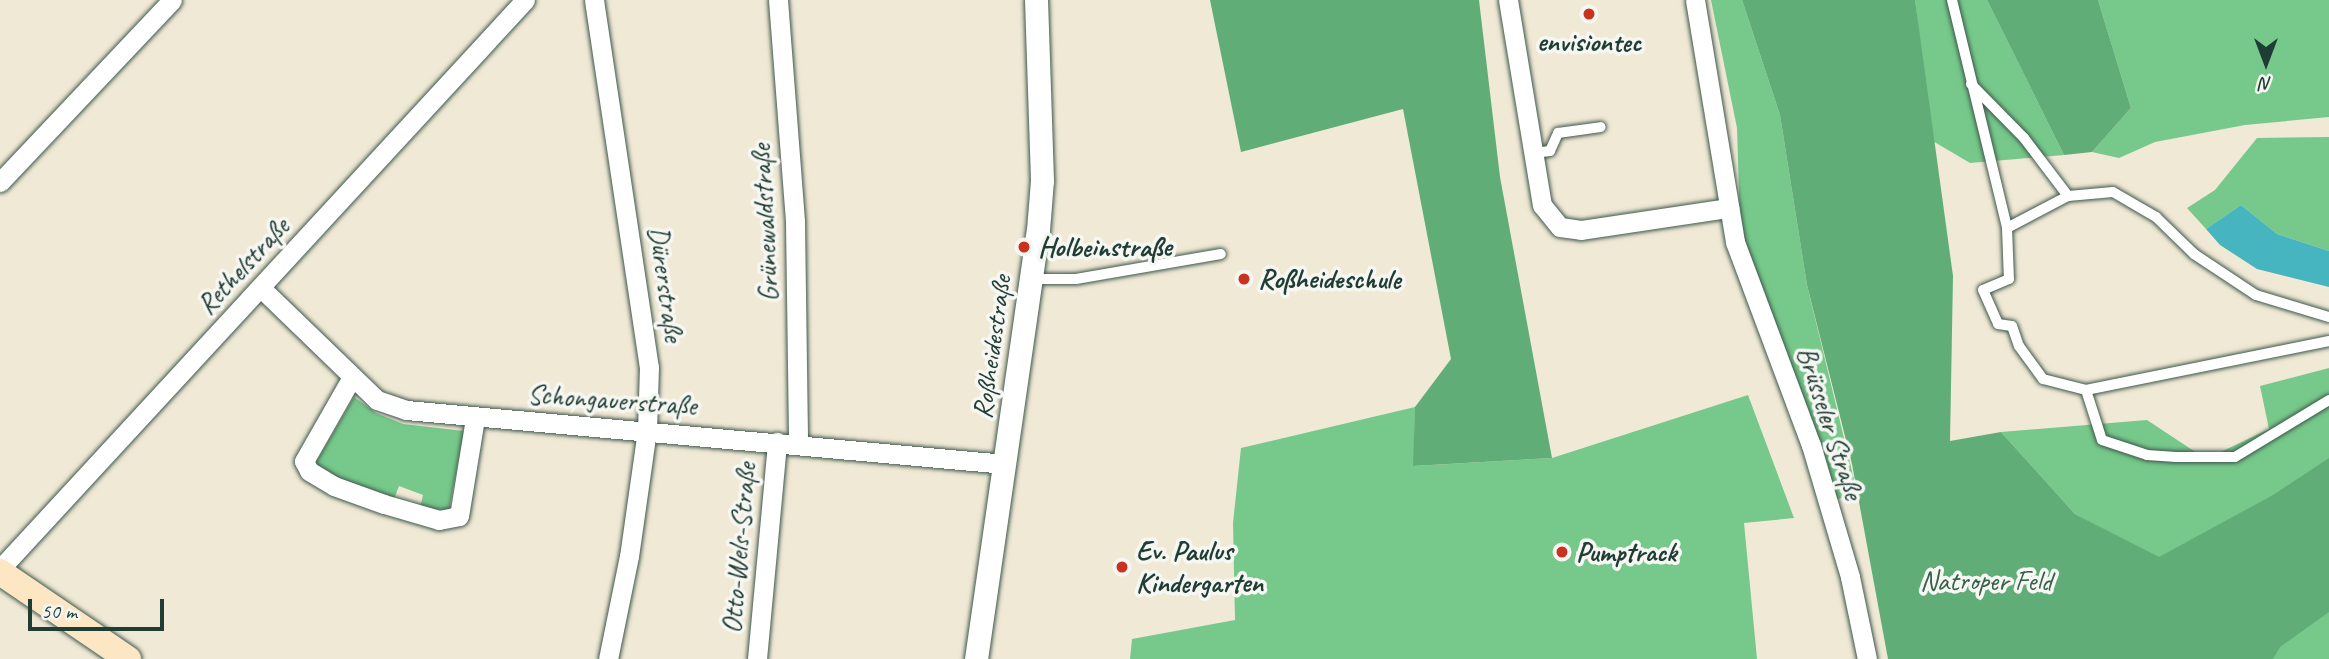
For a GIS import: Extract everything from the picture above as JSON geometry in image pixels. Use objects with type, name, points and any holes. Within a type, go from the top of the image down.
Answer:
[{"type":"main road","points":[[0,570],[128,659]]},
{"type":"street","points":[[0,182],[172,0]]},
{"type":"street","name":"Rethelstraße","points":[[0,570],[525,0]]},
{"type":"street","name":"Dürerstraße","points":[[594,0],[644,309],[649,367],[647,430],[625,582],[608,659]]},
{"type":"street","name":"Grünewaldstraße","points":[[778,0],[794,222],[798,444]]},
{"type":"street","name":"Roßheidestraße","points":[[976,659],[1031,279],[1042,180],[1036,0]]},
{"type":"street","points":[[1508,0],[1542,205],[1560,227],[1581,230],[1729,208]]},
{"type":"street","name":"Brüsseler Straße","points":[[1695,0],[1735,242],[1811,445],[1850,578],[1867,659]]},
{"type":"street","name":"Schongauerstraße","points":[[261,288],[377,400],[406,411],[647,430],[1005,464]]},
{"type":"street","points":[[352,377],[304,461],[309,471],[334,486],[384,504],[439,520],[459,516],[475,418]]},
{"type":"street","name":"Otto-Wels-Straße","points":[[757,659],[777,442]]},
{"type":"lane","points":[[1952,0],[2007,228],[2009,279],[1983,290],[1998,324],[2012,326],[2018,345],[2043,379],[2086,390],[2329,341]]},
{"type":"lane","points":[[1971,85],[2024,138],[2068,197]]},
{"type":"lane","points":[[1534,153],[1550,151],[1558,133],[1601,127]]},
{"type":"lane","points":[[2007,228],[2068,197],[2113,192],[2155,217],[2194,254],[2256,295],[2329,317]]},
{"type":"lane","points":[[1031,279],[1076,279],[1221,254]]},
{"type":"lane","points":[[2086,390],[2102,440],[2147,455],[2189,458],[2235,457],[2329,400]]},
{"type":"green space","points":[[1210,0],[1479,0],[1500,177],[1552,458],[1413,466],[1415,407],[1451,359],[1403,109],[1241,152]]},
{"type":"green space","points":[[1711,0],[1742,0],[1780,115],[1807,285],[1858,496],[1835,499],[1740,227],[1737,128]]},
{"type":"green space","name":"Natroper Feld","points":[[1742,0],[1915,0],[1953,276],[1950,441],[2001,432],[2075,514],[2159,557],[2273,495],[2329,458],[2329,612],[2280,647],[2273,659],[1888,659],[1852,464],[1807,285],[1780,115]]},
{"type":"green space","points":[[1915,0],[1987,0],[2064,155],[1970,163],[1931,140]]},
{"type":"green space","points":[[1987,0],[2098,0],[2131,108],[2092,152],[2064,155]]},
{"type":"green space","points":[[2098,0],[2329,0],[2329,117],[2245,125],[2155,142],[2119,158],[2092,152],[2131,108]]},
{"type":"green space","points":[[2329,137],[2329,251],[2277,234],[2241,205],[2206,229],[2187,208],[2215,190],[2257,138]]},
{"type":"green space","points":[[2329,368],[2329,659],[1915,659],[2149,553],[2075,514],[2001,432],[2147,420],[2206,459],[2269,429],[2260,386]]},
{"type":"green space","points":[[1748,395],[1794,518],[1744,523],[1757,659],[1130,659],[1132,639],[1235,620],[1233,523],[1241,448],[1415,407],[1414,466],[1552,458]]},
{"type":"green space","points":[[354,397],[376,413],[403,424],[464,431],[449,510],[420,508],[423,495],[399,486],[394,499],[334,478],[315,464]]},
{"type":"water","points":[[2241,205],[2277,234],[2329,251],[2329,287],[2257,269],[2220,245],[2206,229]]},
{"type":"place","name":"envisiontec","points":[[1589,14]]},
{"type":"place","name":"Holbeinstraße","points":[[1024,247]]},
{"type":"place","name":"Roßheideschule","points":[[1244,279]]},
{"type":"place","name":"Pumptrack","points":[[1562,552]]},
{"type":"place","name":"Ev. Paulus Kindergarten","points":[[1122,567]]}]
